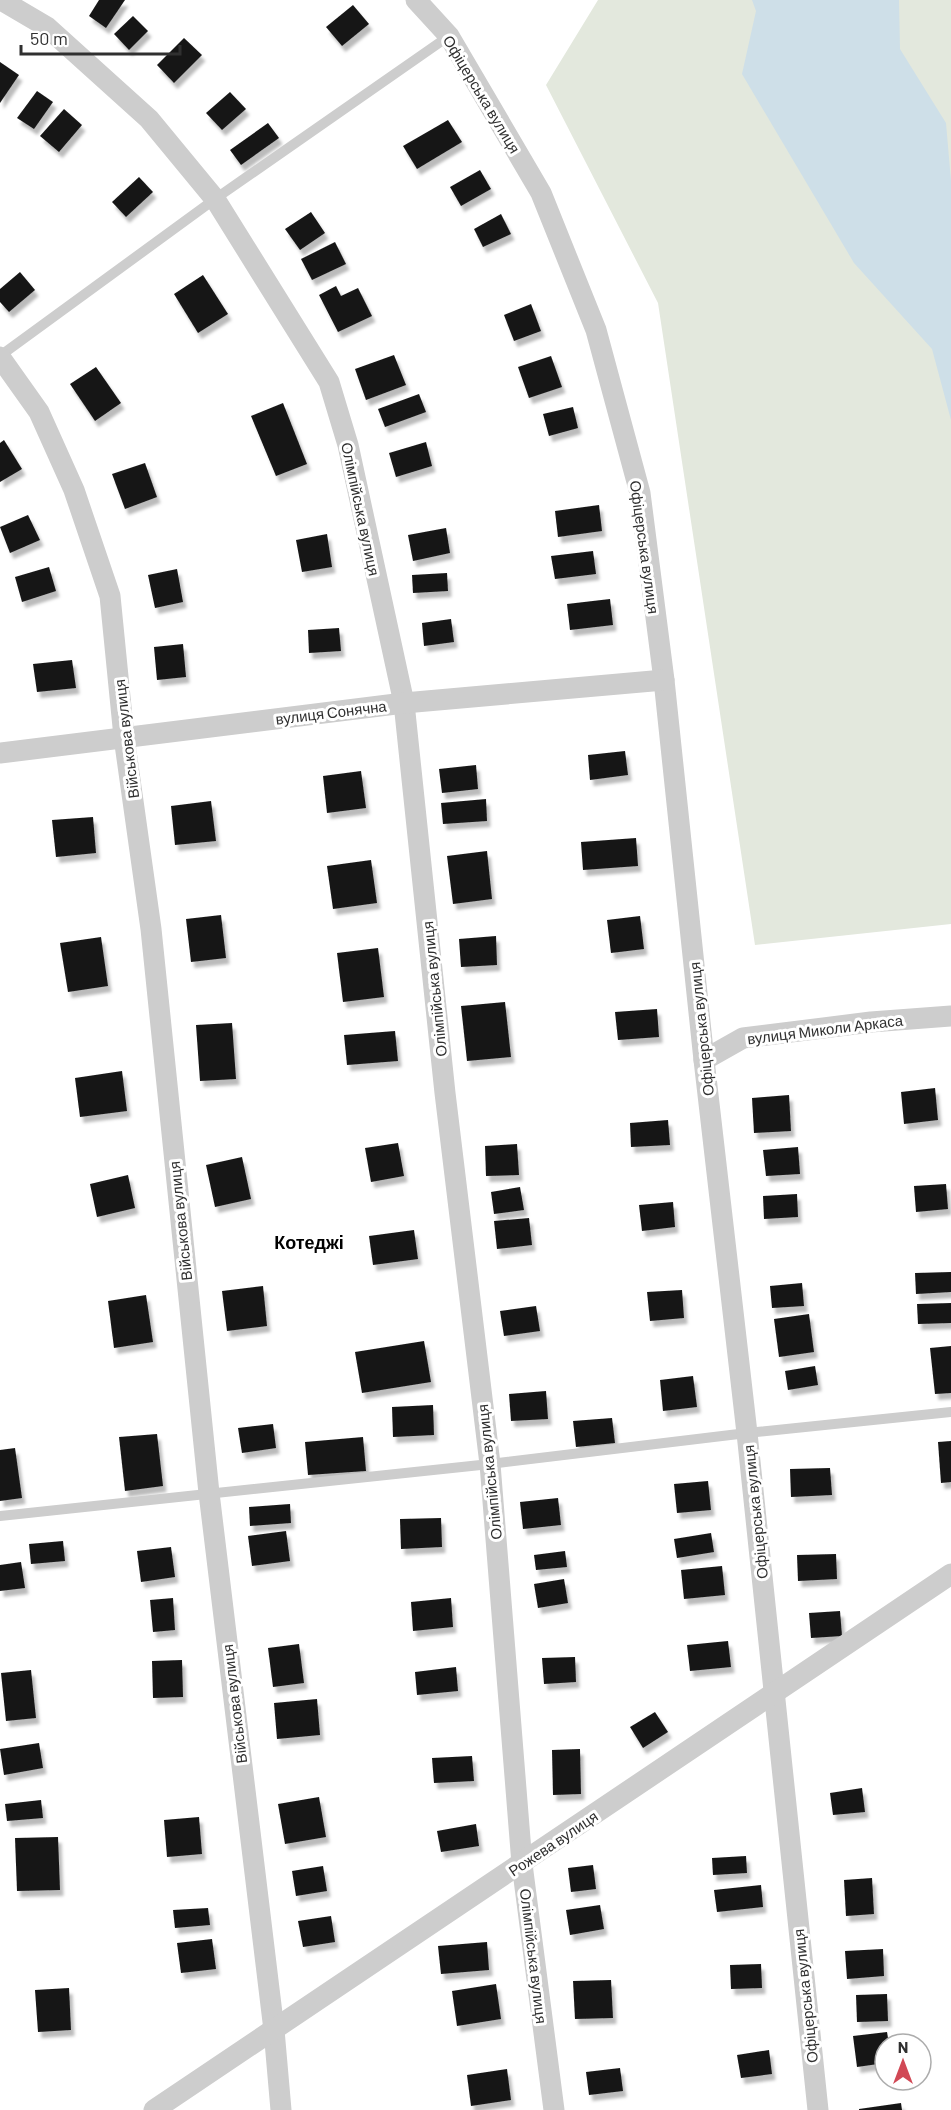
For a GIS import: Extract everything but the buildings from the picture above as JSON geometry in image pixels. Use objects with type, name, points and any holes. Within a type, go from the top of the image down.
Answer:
[{"type":"street","name":"Олімпійська вулиця","points":[[1,0],[47,27],[149,119],[215,199],[330,382],[348,445],[404,703],[445,1093],[490,1464],[522,1864],[554,2110]]},
{"type":"street","name":"Офіцерська вулиця","points":[[416,0],[449,36],[542,193],[596,330],[640,493],[664,680],[704,1060],[747,1433],[818,2110]]},
{"type":"street","name":"Військова вулиця","points":[[0,357],[39,412],[74,490],[110,596],[124,737],[151,929],[209,1493],[274,2030],[281,2110]]},
{"type":"street","name":"вулиця Сонячна","points":[[0,753],[404,703],[664,680]]},
{"type":"street","name":"вулиця Миколи Аркаса","points":[[704,1060],[743,1038],[871,1022],[951,1016]]},
{"type":"street","name":"Рожева вулиця","points":[[154,2110],[951,1574]]},
{"type":"lane","points":[[0,357],[215,199],[449,36]]},
{"type":"lane","points":[[0,1516],[951,1412]]},
{"type":"shaded area","points":[[598,0],[951,0],[951,924],[755,945],[658,303],[546,85]]},
{"type":"shaded area","points":[[752,0],[899,0],[900,49],[946,123],[951,181],[951,420],[932,349],[854,263],[742,74],[756,11]]},
{"type":"district","name":"Котеджі","points":[[309,1242]]}]
